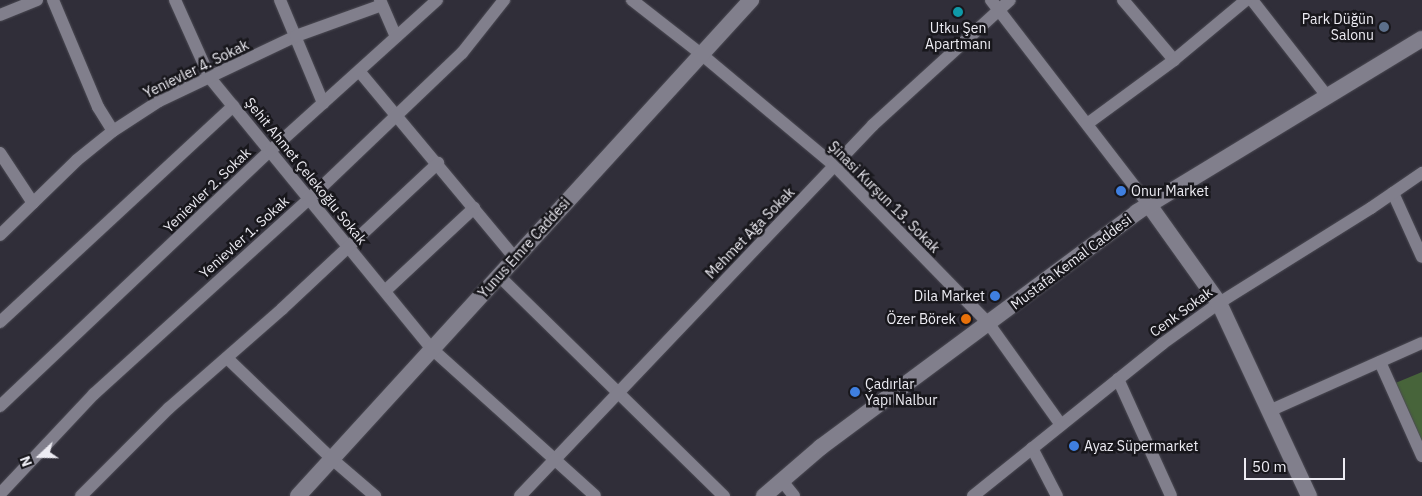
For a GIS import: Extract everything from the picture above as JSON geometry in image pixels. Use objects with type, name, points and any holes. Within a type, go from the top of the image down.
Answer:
[{"type":"street","points":[[0,15],[37,0]]},
{"type":"street","points":[[54,0],[98,107],[113,131]]},
{"type":"street","name":"Şehit Ahmet Çelekoğlu Sokak","points":[[175,0],[210,78],[432,349],[595,496]]},
{"type":"street","points":[[280,0],[323,103]]},
{"type":"street","name":"Yenievler 2. Sokak","points":[[0,406],[270,151],[437,0]]},
{"type":"street","name":"Yenievler 1. Sokak","points":[[0,494],[94,394],[309,199],[462,53],[504,0]]},
{"type":"street","name":"Şinasi Kurşun 13. Sokak","points":[[632,0],[701,54],[835,166],[989,324],[1061,425]]},
{"type":"street","name":"Yunus Emre Caddesi","points":[[298,496],[751,0]]},
{"type":"street","name":"Mehmet Ağa Sokak","points":[[520,496],[873,125],[995,5],[1010,0]]},
{"type":"street","points":[[1123,0],[1174,60]]},
{"type":"street","points":[[1087,124],[1174,60],[1246,0]]},
{"type":"street","points":[[1252,0],[1327,96]]},
{"type":"street","points":[[381,3],[396,37]]},
{"type":"street","name":"Yenievler 4. Sokak","points":[[0,234],[77,160],[113,131],[159,101],[296,36],[381,3]]},
{"type":"street","points":[[995,5],[1148,205],[1219,303],[1309,496]]},
{"type":"street","name":"Mustafa Kemal Caddesi","points":[[764,496],[821,447],[1148,205],[1422,39]]},
{"type":"street","points":[[358,71],[438,163],[515,258]]},
{"type":"street","points":[[0,322],[233,106]]},
{"type":"street","points":[[0,153],[33,203]]},
{"type":"street","points":[[81,496],[169,408],[282,309],[438,163]]},
{"type":"street","name":"Cenk Sokak","points":[[973,496],[1118,379],[1219,303],[1422,173]]},
{"type":"street","points":[[1393,193],[1422,258]]},
{"type":"street","points":[[385,291],[474,208]]},
{"type":"street","points":[[499,276],[724,496]]},
{"type":"street","points":[[1269,411],[1422,343]]},
{"type":"street","points":[[227,358],[332,459],[375,496]]},
{"type":"street","points":[[1380,362],[1422,456]]},
{"type":"street","points":[[1118,379],[1171,496]]},
{"type":"street","points":[[1032,448],[1057,496]]},
{"type":"street","points":[[782,481],[794,496]]},
{"type":"green space","points":[[1422,372],[1422,450],[1393,384]]},
{"type":"place","name":"Utku Şen Apartmanı","points":[[958,12]]},
{"type":"place","name":"Park Düğün Salonu","points":[[1384,27]]},
{"type":"place","name":"Onur Market","points":[[1121,191]]},
{"type":"place","name":"Dila Market","points":[[995,296]]},
{"type":"place","name":"Özer Börek","points":[[966,319]]},
{"type":"place","name":"Çadırlar Yapı Nalbur","points":[[855,392]]},
{"type":"place","name":"Ayaz Süpermarket","points":[[1074,446]]}]
